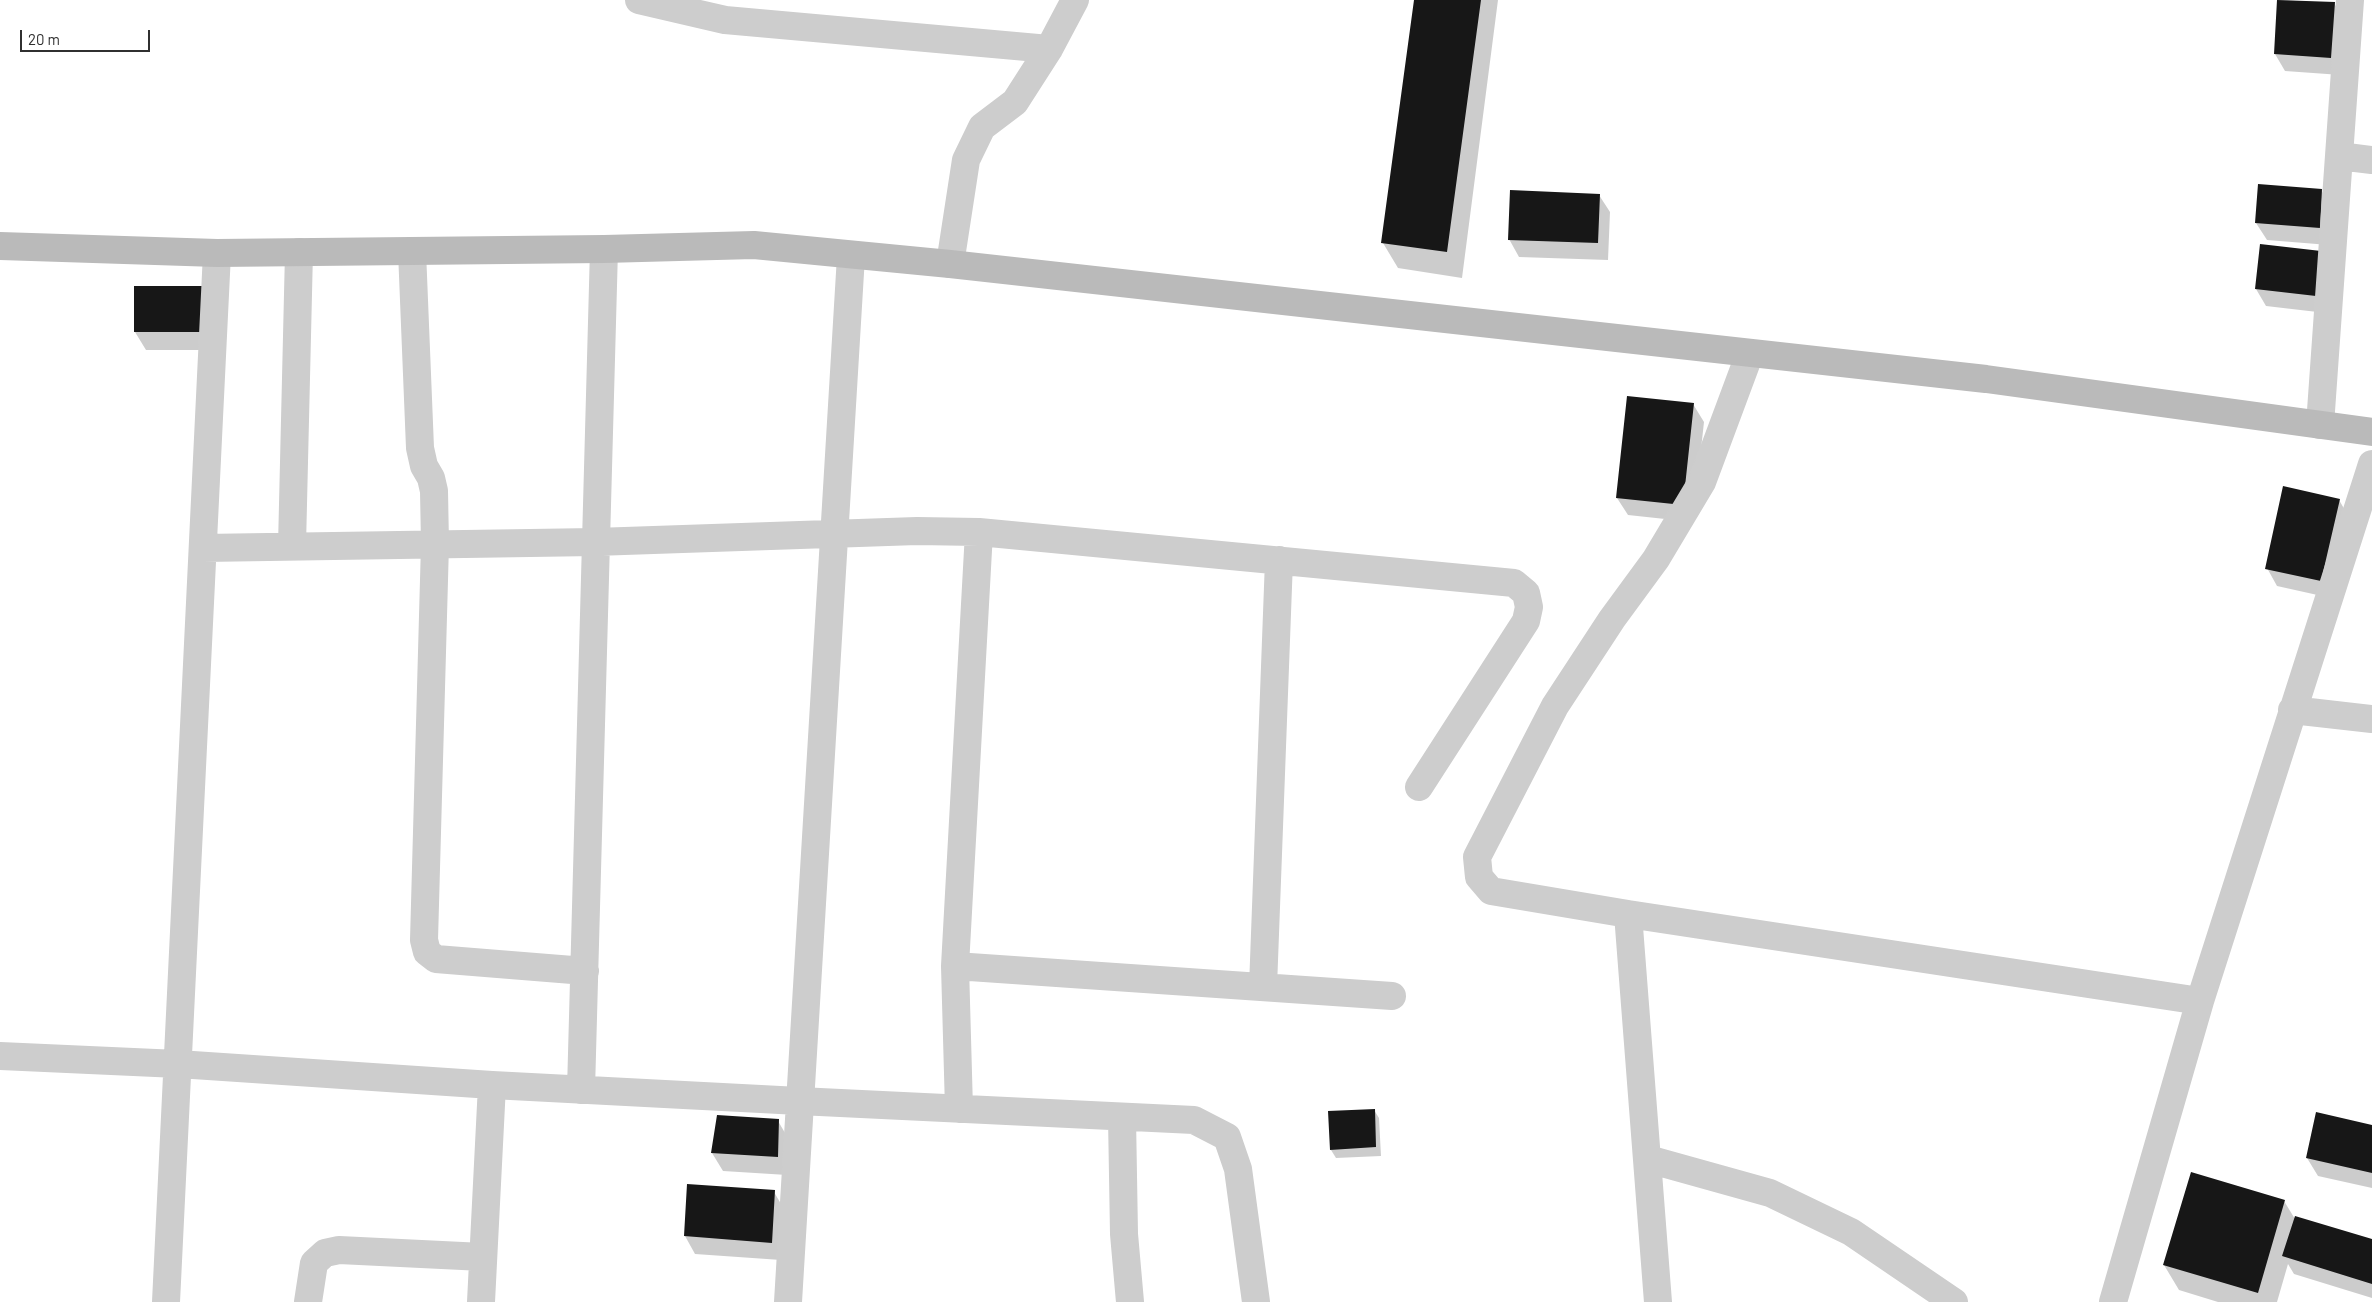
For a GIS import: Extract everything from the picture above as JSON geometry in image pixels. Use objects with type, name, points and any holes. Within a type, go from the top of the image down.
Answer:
[{"type":"street","points":[[639,0],[725,20],[1049,50]]},
{"type":"street","points":[[950,264],[966,160],[982,128],[1015,102],[1049,50],[1075,0]]},
{"type":"street","points":[[2320,425],[2350,0]]},
{"type":"street","points":[[2339,156],[2372,160]]},
{"type":"street","points":[[0,246],[217,253],[604,249],[754,245],[851,256],[950,264],[1986,379],[2372,432]]},
{"type":"street","points":[[581,1090],[604,249]]},
{"type":"street","points":[[412,251],[420,448],[434,491],[435,544],[424,940],[427,952],[436,960],[584,971]]},
{"type":"street","points":[[292,546],[299,252]]},
{"type":"street","points":[[166,1302],[217,253]]},
{"type":"street","points":[[788,1302],[851,256]]},
{"type":"street","points":[[1750,353],[1702,482],[1656,559],[1612,619],[1555,706],[1477,857],[1479,877],[1491,891],[1628,914],[2200,1001]]},
{"type":"street","points":[[2113,1302],[2200,1001],[2372,464]]},
{"type":"street","points":[[203,548],[595,542],[918,531],[979,532],[1514,583],[1526,593],[1529,608],[1526,621],[1419,788]]},
{"type":"street","points":[[959,1109],[955,966],[979,532]]},
{"type":"street","points":[[1263,987],[1279,560]]},
{"type":"street","points":[[2292,710],[2372,720]]},
{"type":"street","points":[[1628,914],[1658,1302]]},
{"type":"street","points":[[955,966],[1392,996]]},
{"type":"street","points":[[0,1056],[178,1064],[581,1090],[1194,1120],[1227,1137],[1238,1169],[1256,1302]]},
{"type":"street","points":[[481,1302],[492,1085]]},
{"type":"street","points":[[1122,1117],[1124,1234],[1130,1302]]},
{"type":"street","points":[[1648,1158],[1770,1193],[1851,1232],[1954,1302]]},
{"type":"street","points":[[308,1302],[314,1263],[325,1253],[339,1250],[483,1257]]},
{"type":"building","points":[[1414,0],[1481,0],[1447,252],[1381,243]]},
{"type":"building","points":[[2277,0],[2335,2],[2331,58],[2274,54]]},
{"type":"building","points":[[2258,184],[2322,189],[2320,228],[2255,223]]},
{"type":"building","points":[[1510,190],[1600,194],[1598,243],[1508,240]]},
{"type":"building","points":[[2260,244],[2321,251],[2316,296],[2255,289]]},
{"type":"building","points":[[134,286],[202,286],[202,332],[134,332]]},
{"type":"building","points":[[1627,396],[1694,403],[1683,505],[1616,498]]},
{"type":"building","points":[[2283,486],[2340,499],[2321,581],[2265,569]]},
{"type":"building","points":[[1375,1109],[1376,1147],[1330,1150],[1328,1111]]},
{"type":"building","points":[[2316,1112],[2372,1125],[2372,1173],[2306,1158]]},
{"type":"building","points":[[717,1115],[779,1119],[778,1157],[711,1153]]},
{"type":"building","points":[[2191,1172],[2285,1200],[2258,1293],[2163,1265]]},
{"type":"building","points":[[687,1184],[775,1190],[772,1243],[684,1236]]},
{"type":"building","points":[[2295,1216],[2372,1239],[2372,1284],[2282,1256]]}]
